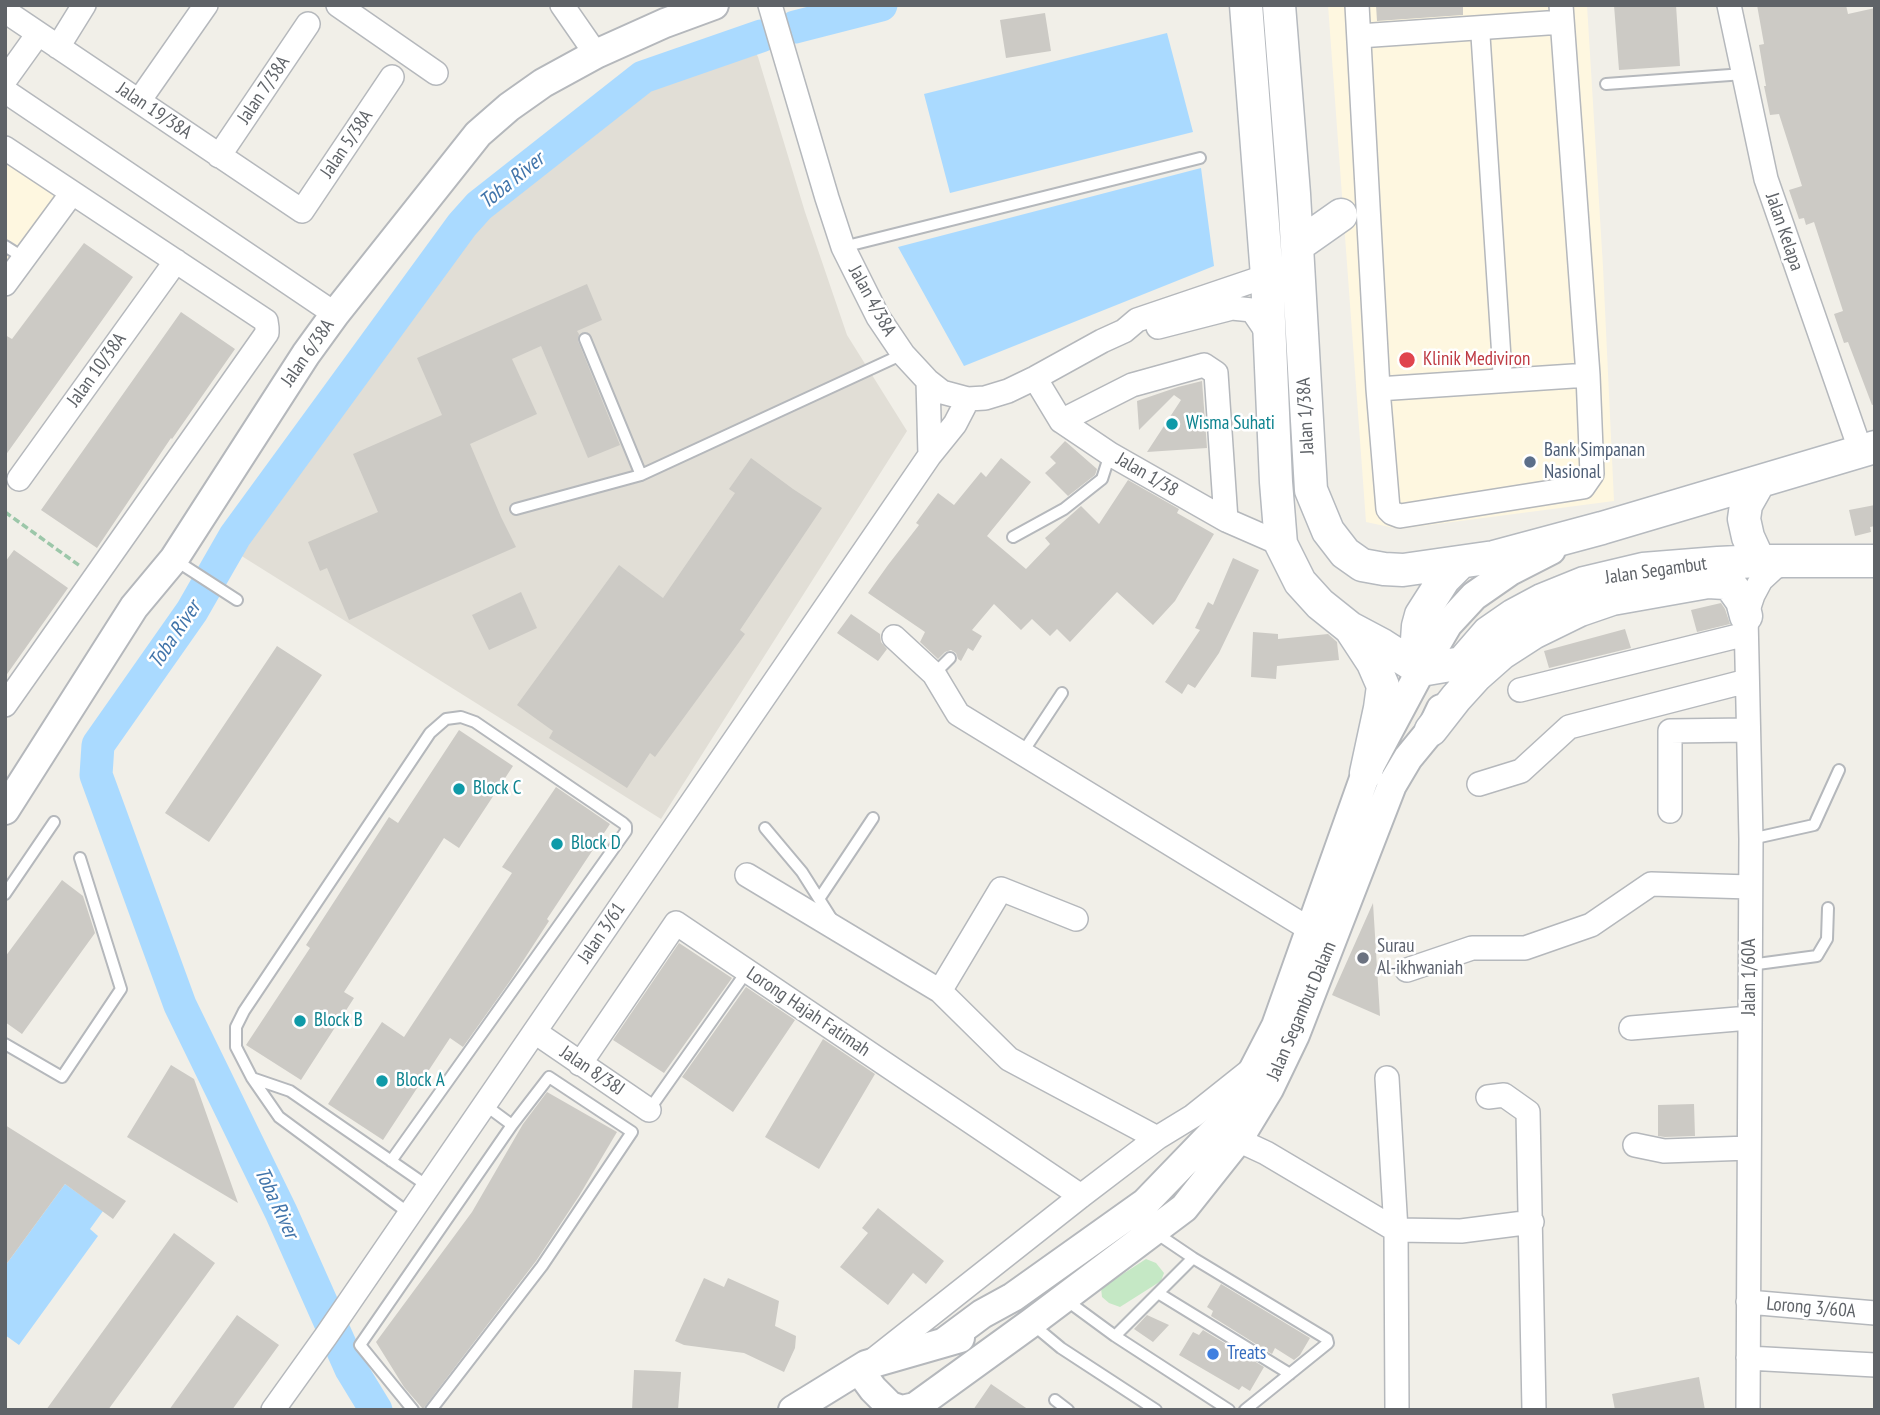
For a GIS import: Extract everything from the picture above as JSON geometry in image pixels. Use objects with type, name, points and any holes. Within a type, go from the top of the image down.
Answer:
[{"type":"main road","name":"Jalan 1/38A","points":[[1246,5],[1270,332],[1281,544],[1300,582],[1321,604],[1350,628],[1421,670]]},
{"type":"main road","name":"Jalan 1/38A","points":[[1279,5],[1290,219],[1311,490],[1328,531],[1345,553],[1362,565],[1403,570],[1494,557],[1602,528]]},
{"type":"main road","points":[[1254,114],[1290,219],[1282,293],[1270,332]]},
{"type":"main road","points":[[1290,219],[1355,214]]},
{"type":"main road","points":[[1290,219],[1355,214]]},
{"type":"main road","points":[[1602,528],[1868,450]]},
{"type":"main road","points":[[1759,482],[1746,505],[1744,519],[1748,537],[1773,561]]},
{"type":"main road","name":"Jalan Segambut","points":[[1462,663],[1489,633],[1514,615],[1584,583],[1643,569],[1718,562],[1875,561]]},
{"type":"main road","points":[[1460,562],[1444,579],[1421,615],[1417,640],[1421,670],[1462,663]]},
{"type":"main road","points":[[1431,730],[1455,698],[1502,653],[1533,633],[1580,610],[1612,599],[1708,582],[1725,583],[1732,587],[1742,601],[1746,625]]},
{"type":"main road","points":[[1350,628],[1373,663],[1383,686],[1366,773]]},
{"type":"street","points":[[58,47],[84,5]]},
{"type":"street","points":[[139,102],[206,5]]},
{"type":"street","points":[[338,5],[436,73]]},
{"type":"street","points":[[562,5],[596,54]]},
{"type":"street","name":"Jalan 6/38A","points":[[8,801],[134,607],[174,559],[306,354],[478,134],[509,107],[543,83],[596,54],[665,23],[714,5]]},
{"type":"street","name":"Jalan 4/38A","points":[[770,5],[843,247],[878,317],[903,354],[928,381],[942,392],[968,399]]},
{"type":"street","points":[[1357,5],[1359,36],[1355,214],[1378,389],[1388,509],[1400,516],[1583,487],[1592,474],[1588,375],[1561,14],[1480,28],[1359,36]]},
{"type":"street","name":"Jalan Kelapa","points":[[1729,5],[1766,179],[1868,450]]},
{"type":"street","name":"Jalan 19/38A","points":[[5,11],[302,211]]},
{"type":"street","name":"Jalan 7/38A","points":[[219,156],[308,24]]},
{"type":"street","points":[[1480,28],[1503,380]]},
{"type":"street","points":[[5,80],[38,34]]},
{"type":"street","name":"Jalan 5/38A","points":[[302,211],[392,78]]},
{"type":"street","points":[[5,91],[335,314]]},
{"type":"street","points":[[5,148],[265,321],[267,328],[267,333],[5,705]]},
{"type":"street","points":[[5,284],[15,252],[72,193]]},
{"type":"street","name":"Jalan 10/38A","points":[[19,479],[176,261]]},
{"type":"street","points":[[968,399],[985,398],[1008,391],[1124,331],[1137,320],[1266,276]]},
{"type":"street","points":[[1124,331],[1140,332],[1232,308],[1252,310],[1270,332]]},
{"type":"street","points":[[1061,421],[1132,385],[1204,365],[1216,373],[1226,520]]},
{"type":"street","points":[[1378,389],[1588,375]]},
{"type":"street","name":"Jalan 1/38","points":[[1035,378],[1061,421],[1110,454],[1226,520],[1281,544]]},
{"type":"street","points":[[928,381],[930,456]]},
{"type":"street","name":"Jalan 3/61","points":[[273,1410],[329,1333],[930,456],[955,424],[968,399]]},
{"type":"street","name":"Jalan Segambut Dalam","points":[[943,1343],[1145,1203],[1230,1115],[1276,1026],[1366,773],[1448,624],[1474,596],[1510,571],[1602,528]]},
{"type":"street","name":"Jalan 1/60A","points":[[1747,1410],[1751,839],[1746,625],[1752,595],[1761,580],[1774,568],[1773,561]]},
{"type":"street","points":[[1520,690],[1746,625]]},
{"type":"street","points":[[894,637],[942,666],[958,714],[1311,930]]},
{"type":"street","name":"Jalan Segambut Dalam","points":[[793,1410],[862,1368],[1015,1322],[1031,1323],[1147,1231],[1184,1208],[1238,1140],[1269,1089],[1296,1035],[1392,785],[1408,758],[1431,730],[1462,663]]},
{"type":"street","points":[[1479,784],[1521,771],[1569,727],[1747,681]]},
{"type":"street","points":[[1670,811],[1670,731],[1748,730]]},
{"type":"street","points":[[747,875],[940,991],[1009,1059],[1157,1138]]},
{"type":"street","points":[[1407,971],[1472,948],[1525,948],[1577,930],[1591,925],[1651,884],[1750,887]]},
{"type":"street","points":[[940,991],[1001,889],[1076,919]]},
{"type":"street","name":"Lorong Hajah Fatimah","points":[[580,1064],[676,923],[1081,1196]]},
{"type":"street","points":[[1631,1028],[1749,1018]]},
{"type":"street","name":"Jalan 8/38J","points":[[535,1032],[649,1110]]},
{"type":"street","points":[[1031,1323],[915,1407],[908,1409],[890,1406],[873,1389],[862,1368],[1081,1196],[1157,1138],[1193,1116],[1252,1069]]},
{"type":"street","points":[[1387,1079],[1396,1230],[1397,1410]]},
{"type":"street","points":[[1488,1097],[1504,1095],[1528,1112],[1534,1410]]},
{"type":"street","points":[[1238,1140],[1266,1153],[1396,1230],[1461,1231],[1532,1222]]},
{"type":"street","points":[[1635,1145],[1664,1151],[1749,1148]]},
{"type":"street","name":"Lorong 3/60A","points":[[1748,1302],[1875,1313]]},
{"type":"street","points":[[1748,1357],[1875,1365]]},
{"type":"lane","points":[[1606,84],[1744,74]]},
{"type":"lane","points":[[843,247],[1200,158]]},
{"type":"lane","points":[[585,339],[641,475]]},
{"type":"lane","points":[[516,509],[641,475],[903,354]]},
{"type":"lane","points":[[1013,537],[1064,509],[1102,479],[1110,454]]},
{"type":"lane","points":[[174,559],[237,600]]},
{"type":"lane","points":[[1023,752],[1062,693]]},
{"type":"lane","points":[[391,1161],[626,831],[623,823],[475,722],[461,717],[446,719],[430,733],[244,1011],[236,1027],[236,1047],[252,1079],[279,1117],[410,1214]]},
{"type":"lane","points":[[1751,839],[1814,825],[1839,770]]},
{"type":"lane","points":[[819,899],[873,818]]},
{"type":"lane","points":[[5,894],[54,822]]},
{"type":"lane","points":[[765,828],[802,872],[839,930]]},
{"type":"lane","points":[[5,1044],[62,1077],[121,989],[80,858]]},
{"type":"lane","points":[[1750,965],[1817,956],[1827,939],[1828,908]]},
{"type":"lane","points":[[649,1110],[747,971]]},
{"type":"lane","points":[[413,1410],[360,1345],[512,1125],[549,1077],[632,1132],[542,1266],[431,1410]]},
{"type":"lane","points":[[252,1079],[290,1091],[429,1187]]},
{"type":"lane","points":[[485,1105],[512,1125]]},
{"type":"lane","points":[[1147,1231],[1328,1339],[1328,1343],[1245,1410]]},
{"type":"lane","points":[[1059,1263],[1121,1234]]},
{"type":"lane","points":[[1115,1336],[1193,1258]]},
{"type":"lane","points":[[1158,1293],[1290,1374]]},
{"type":"lane","points":[[1064,1299],[1115,1336],[1229,1410]]},
{"type":"lane","points":[[1031,1323],[1061,1348],[1156,1410]]},
{"type":"lane","points":[[1055,1400],[1068,1410]]},
{"type":"path","points":[[5,512],[95,577]]},
{"type":"shaded area","points":[[1328,5],[1587,5],[1614,501],[1399,529],[1366,522]]},
{"type":"shaded area","points":[[749,40],[758,57],[805,212],[847,335],[907,431],[661,819],[240,555],[482,211],[644,78]]},
{"type":"shaded area","points":[[5,156],[62,194],[5,272]]},
{"type":"green space","points":[[1146,1259],[1156,1263],[1164,1273],[1161,1281],[1120,1307],[1102,1297],[1101,1288]]},
{"type":"water","points":[[1167,33],[1193,132],[950,193],[924,94]]},
{"type":"water","points":[[1201,168],[1214,266],[964,366],[898,247]]},
{"type":"water","points":[[65,1184],[103,1211],[90,1229],[98,1236],[19,1345],[5,1335],[5,1266]]},
{"type":"building","points":[[1376,5],[1463,5],[1463,15],[1377,21]]},
{"type":"building","points":[[1614,5],[1676,5],[1680,66],[1619,70]]},
{"type":"building","points":[[1757,5],[1846,5],[1848,14],[1875,8],[1875,404],[1872,405],[1848,342],[1844,343],[1834,314],[1843,311],[1814,222],[1806,225],[1804,218],[1799,219],[1789,190],[1802,186],[1779,114],[1770,115],[1759,45],[1764,44]]},
{"type":"building","points":[[1045,13],[1051,51],[1006,58],[1000,20]]},
{"type":"building","points":[[84,243],[133,277],[5,456],[5,335],[12,339]]},
{"type":"building","points":[[587,284],[602,320],[577,331],[578,341],[620,445],[588,458],[541,346],[512,359],[537,414],[470,444],[516,547],[349,620],[327,568],[320,571],[308,542],[378,512],[353,454],[442,415],[417,358]]},
{"type":"building","points":[[181,312],[235,349],[97,548],[41,510]]},
{"type":"building","name":"Wisma Suhati","points":[[1202,381],[1207,448],[1147,452],[1181,400],[1174,395],[1139,430],[1137,401]]},
{"type":"building","points":[[1065,441],[1097,469],[1095,475],[1068,496],[1045,473],[1056,463],[1050,457]]},
{"type":"building","points":[[751,458],[822,508],[740,630],[745,634],[655,757],[650,753],[627,788],[549,738],[553,731],[517,705],[619,565],[663,598],[735,493],[729,489]]},
{"type":"building","points":[[1001,458],[1031,482],[987,536],[1026,569],[1050,544],[1045,538],[1081,506],[1099,524],[1128,480],[1179,509],[1177,513],[1214,534],[1175,601],[1153,625],[1117,592],[1070,642],[1057,629],[1050,636],[1032,619],[1021,630],[994,604],[972,630],[982,636],[973,651],[968,648],[961,661],[951,650],[938,659],[920,642],[925,632],[868,593],[919,525],[916,523],[938,493],[954,505],[981,472],[986,477]]},
{"type":"building","points":[[1875,505],[1875,526],[1870,527],[1871,532],[1855,536],[1849,510]]},
{"type":"building","points":[[14,550],[68,588],[5,677],[5,562]]},
{"type":"building","points":[[1233,558],[1259,570],[1219,653],[1195,688],[1188,684],[1182,694],[1165,682],[1200,630],[1195,628],[1208,602],[1213,605]]},
{"type":"building","points":[[521,592],[537,628],[489,650],[472,615]]},
{"type":"building","points":[[1721,603],[1730,624],[1697,632],[1691,610]]},
{"type":"building","points":[[851,614],[880,634],[881,642],[887,649],[878,661],[837,633]]},
{"type":"building","points":[[1625,629],[1631,648],[1549,668],[1544,651]]},
{"type":"building","points":[[1253,632],[1278,634],[1278,639],[1328,634],[1337,642],[1339,660],[1277,666],[1276,679],[1251,677]]},
{"type":"building","points":[[277,646],[322,675],[209,842],[165,813]]},
{"type":"building","points":[[459,730],[513,766],[459,848],[444,838],[344,992],[354,998],[301,1080],[246,1045],[310,948],[306,945],[389,817],[398,823]]},
{"type":"building","points":[[556,787],[610,824],[547,919],[549,921],[510,981],[463,1047],[450,1038],[383,1140],[328,1104],[382,1022],[404,1037],[512,873],[502,867]]},
{"type":"building","points":[[62,880],[83,896],[95,933],[22,1034],[5,1022],[5,957]]},
{"type":"building","name":"Surau Al-ikhwaniah","points":[[1373,903],[1380,1016],[1332,995]]},
{"type":"building","points":[[679,943],[732,978],[664,1073],[613,1040]]},
{"type":"building","points":[[746,987],[795,1020],[733,1112],[682,1077]]},
{"type":"building","points":[[823,1039],[875,1074],[819,1169],[765,1137]]},
{"type":"building","points":[[171,1065],[194,1079],[238,1203],[127,1137]]},
{"type":"building","points":[[547,1092],[617,1132],[536,1261],[423,1409],[404,1387],[376,1342],[472,1212],[523,1124]]},
{"type":"building","points":[[1694,1104],[1695,1136],[1658,1136],[1658,1105]]},
{"type":"building","points":[[5,1125],[126,1201],[113,1219],[65,1184],[5,1266]]},
{"type":"building","points":[[878,1208],[944,1261],[926,1284],[913,1273],[888,1305],[840,1267],[868,1233],[862,1228]]},
{"type":"building","points":[[174,1233],[215,1263],[108,1410],[46,1410]]},
{"type":"building","points":[[704,1278],[724,1287],[728,1278],[779,1301],[775,1326],[796,1336],[795,1348],[784,1372],[744,1353],[684,1345],[675,1341]]},
{"type":"building","points":[[1221,1284],[1310,1338],[1300,1355],[1294,1360],[1275,1348],[1272,1354],[1211,1316],[1213,1311],[1207,1307]]},
{"type":"building","points":[[237,1315],[279,1345],[232,1410],[169,1410]]},
{"type":"building","points":[[1147,1315],[1169,1325],[1153,1342],[1134,1329]]},
{"type":"building","points":[[1203,1330],[1264,1367],[1250,1391],[1242,1386],[1239,1390],[1179,1355],[1193,1332],[1199,1335]]},
{"type":"building","points":[[634,1370],[681,1372],[678,1410],[632,1410]]},
{"type":"building","points":[[1699,1377],[1705,1410],[1615,1410],[1612,1394]]},
{"type":"building","points":[[991,1384],[1029,1410],[973,1410]]},
{"type":"waterway","points":[[795,27],[881,5]]},
{"type":"waterway","name":"Toba River","points":[[376,1410],[351,1369],[281,1212],[180,1005],[96,775],[98,745],[192,611],[235,536],[462,225],[479,206],[643,77],[761,36]]},
{"type":"place","name":"Klinik Mediviron","points":[[1407,360]]},
{"type":"place","name":"Wisma Suhati","points":[[1172,424]]},
{"type":"place","name":"Bank Simpanan Nasional","points":[[1530,462]]},
{"type":"place","name":"Block C","points":[[459,789]]},
{"type":"place","name":"Block D","points":[[557,844]]},
{"type":"place","name":"Surau Al-ikhwaniah","points":[[1363,958]]},
{"type":"place","name":"Block B","points":[[300,1021]]},
{"type":"place","name":"Block A","points":[[382,1081]]},
{"type":"place","name":"Treats","points":[[1213,1354]]}]
